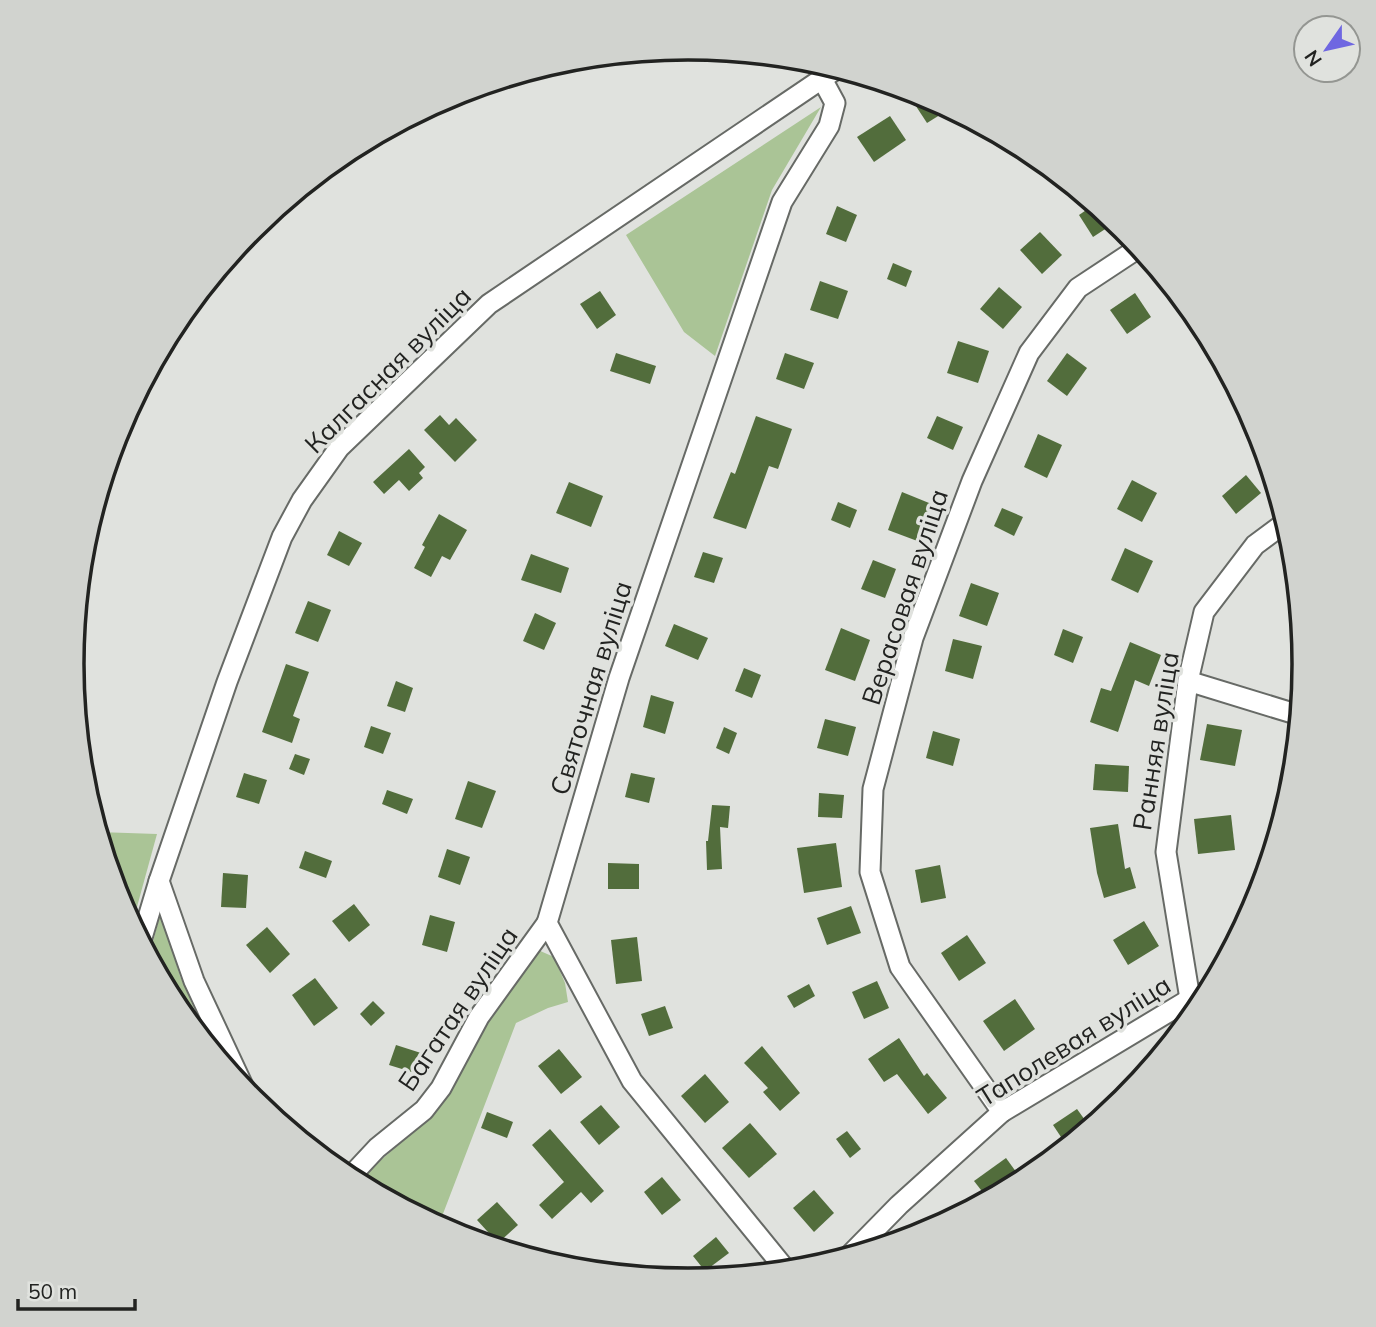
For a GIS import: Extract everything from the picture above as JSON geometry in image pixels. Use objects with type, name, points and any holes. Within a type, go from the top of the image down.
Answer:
[{"type":"street","name":"Калгасная вуліца","points":[[145,928],[227,682],[282,537],[302,500],[339,447],[489,304],[827,76]]},
{"type":"street","name":"Святочная вуліца","points":[[547,923],[619,678],[782,202],[829,126],[835,103],[830,77]]},
{"type":"street","name":"Верасовая вуліца","points":[[1002,1112],[900,968],[870,872],[873,789],[913,638],[972,481],[1029,353],[1078,288],[1131,253]]},
{"type":"street","name":"Ранняя вуліца","points":[[1197,988],[1166,852],[1188,681],[1205,612],[1255,545],[1276,529]]},
{"type":"street","points":[[1188,681],[1290,712]]},
{"type":"street","points":[[159,881],[194,981],[229,1056]]},
{"type":"street","points":[[547,923],[632,1081],[778,1260]]},
{"type":"street","name":"Багатая вуліца","points":[[357,1169],[377,1148],[424,1110],[441,1088],[479,1017],[547,923]]},
{"type":"street","name":"Таполевая вуліца","points":[[864,1241],[899,1205],[1002,1112],[1188,1001]]},
{"type":"green space","points":[[821,107],[772,190],[715,356],[684,332],[626,235]]},
{"type":"green space","points":[[109,832],[157,834],[136,909]]},
{"type":"green space","points":[[161,912],[180,976],[196,1013],[186,999],[153,943]]},
{"type":"green space","points":[[538,950],[554,957],[565,983],[568,1002],[516,1023],[442,1215],[365,1174],[435,1112],[490,1012]]},
{"type":"building","points":[[914,103],[940,115],[927,123]]},
{"type":"building","points":[[890,116],[906,140],[874,162],[857,137]]},
{"type":"building","points":[[837,206],[857,215],[846,242],[826,234]]},
{"type":"building","points":[[1087,210],[1107,228],[1093,237],[1079,215]]},
{"type":"building","points":[[1040,232],[1062,255],[1042,274],[1020,250]]},
{"type":"building","points":[[893,263],[912,271],[906,287],[887,279]]},
{"type":"building","points":[[820,281],[848,291],[838,319],[810,310]]},
{"type":"building","points":[[999,287],[1022,307],[1003,329],[980,309]]},
{"type":"building","points":[[600,291],[616,315],[597,329],[580,304]]},
{"type":"building","points":[[1135,293],[1151,317],[1127,334],[1110,310]]},
{"type":"building","points":[[958,341],[989,351],[978,383],[947,373]]},
{"type":"building","points":[[616,353],[656,366],[650,384],[610,371]]},
{"type":"building","points":[[785,353],[814,363],[804,389],[776,379]]},
{"type":"building","points":[[1067,353],[1087,368],[1067,396],[1047,381]]},
{"type":"building","points":[[440,415],[449,425],[456,418],[477,440],[455,462],[424,430]]},
{"type":"building","points":[[756,416],[792,429],[778,469],[769,466],[746,529],[713,518],[731,472],[735,474]]},
{"type":"building","points":[[937,416],[963,427],[953,450],[927,438]]},
{"type":"building","points":[[1038,434],[1062,445],[1047,478],[1024,467]]},
{"type":"building","points":[[409,449],[425,467],[419,473],[423,478],[409,491],[399,480],[384,494],[373,482]]},
{"type":"building","points":[[1246,475],[1261,493],[1236,514],[1222,496]]},
{"type":"building","points":[[1132,480],[1157,493],[1142,522],[1117,509]]},
{"type":"building","points":[[569,482],[603,496],[591,527],[556,513]]},
{"type":"building","points":[[902,492],[934,505],[920,542],[888,530]]},
{"type":"building","points":[[838,502],[857,510],[850,528],[831,520]]},
{"type":"building","points":[[1002,508],[1023,517],[1014,536],[994,526]]},
{"type":"building","points":[[439,514],[467,530],[450,560],[442,556],[431,577],[414,568],[425,547],[422,545]]},
{"type":"building","points":[[339,531],[362,543],[349,566],[327,555]]},
{"type":"building","points":[[1125,548],[1153,561],[1138,593],[1111,580]]},
{"type":"building","points":[[703,552],[723,558],[714,583],[694,577]]},
{"type":"building","points":[[531,554],[569,568],[561,593],[521,580]]},
{"type":"building","points":[[873,560],[896,569],[885,598],[861,589]]},
{"type":"building","points":[[971,583],[999,593],[987,626],[959,616]]},
{"type":"building","points":[[308,601],[331,610],[318,642],[295,633]]},
{"type":"building","points":[[535,613],[556,623],[544,650],[523,641]]},
{"type":"building","points":[[674,624],[708,638],[698,660],[665,646]]},
{"type":"building","points":[[841,628],[870,640],[855,681],[825,670]]},
{"type":"building","points":[[1063,629],[1083,637],[1073,663],[1054,655]]},
{"type":"building","points":[[953,639],[982,646],[973,679],[945,671]]},
{"type":"building","points":[[1130,642],[1161,655],[1149,686],[1135,680],[1118,732],[1090,722],[1101,688],[1111,691]]},
{"type":"building","points":[[286,664],[309,672],[293,716],[300,719],[292,743],[262,732]]},
{"type":"building","points":[[744,668],[761,675],[752,698],[735,691]]},
{"type":"building","points":[[396,681],[413,688],[405,712],[387,706]]},
{"type":"building","points":[[651,695],[674,702],[665,734],[643,727]]},
{"type":"building","points":[[825,719],[856,727],[848,756],[817,748]]},
{"type":"building","points":[[1207,724],[1242,730],[1235,766],[1200,760]]},
{"type":"building","points":[[371,726],[391,733],[383,754],[364,747]]},
{"type":"building","points":[[724,727],[737,733],[729,754],[716,748]]},
{"type":"building","points":[[933,731],[960,739],[953,766],[926,758]]},
{"type":"building","points":[[295,754],[310,759],[304,775],[289,769]]},
{"type":"building","points":[[1095,764],[1129,766],[1128,792],[1093,790]]},
{"type":"building","points":[[244,773],[267,780],[259,804],[236,797]]},
{"type":"building","points":[[631,773],[655,778],[649,803],[625,797]]},
{"type":"building","points":[[468,781],[496,791],[482,828],[455,819]]},
{"type":"building","points":[[387,790],[413,799],[407,814],[382,804]]},
{"type":"building","points":[[819,793],[844,795],[842,818],[818,817]]},
{"type":"building","points":[[712,805],[730,806],[728,828],[720,827],[722,869],[707,870],[706,841]]},
{"type":"building","points":[[1231,815],[1235,850],[1198,854],[1194,819]]},
{"type":"building","points":[[1118,824],[1125,869],[1130,867],[1136,888],[1104,898],[1090,828]]},
{"type":"building","points":[[836,843],[842,887],[804,893],[797,848]]},
{"type":"building","points":[[447,849],[470,857],[460,885],[438,877]]},
{"type":"building","points":[[305,851],[332,861],[326,878],[299,868]]},
{"type":"building","points":[[608,863],[639,864],[639,889],[608,889]]},
{"type":"building","points":[[940,865],[946,898],[921,903],[915,870]]},
{"type":"building","points":[[223,873],[248,875],[246,908],[221,907]]},
{"type":"building","points":[[354,904],[370,925],[349,942],[332,921]]},
{"type":"building","points":[[851,906],[861,933],[827,945],[817,918]]},
{"type":"building","points":[[430,915],[455,922],[447,952],[422,945]]},
{"type":"building","points":[[1144,921],[1159,946],[1128,965],[1113,940]]},
{"type":"building","points":[[267,927],[290,954],[270,973],[246,945]]},
{"type":"building","points":[[967,935],[986,963],[959,981],[941,953]]},
{"type":"building","points":[[637,937],[642,981],[616,984],[611,940]]},
{"type":"building","points":[[315,978],[338,1008],[314,1026],[292,995]]},
{"type":"building","points":[[877,981],[889,1008],[864,1019],[852,992]]},
{"type":"building","points":[[809,984],[815,996],[794,1008],[787,996]]},
{"type":"building","points":[[1015,999],[1035,1029],[1004,1051],[983,1021]]},
{"type":"building","points":[[373,1001],[385,1013],[371,1026],[360,1014]]},
{"type":"building","points":[[665,1006],[673,1028],[649,1036],[641,1014]]},
{"type":"building","points":[[899,1038],[924,1076],[927,1073],[947,1098],[928,1114],[897,1074],[884,1082],[868,1059]]},
{"type":"building","points":[[396,1045],[421,1053],[415,1073],[389,1065]]},
{"type":"building","points":[[762,1046],[800,1093],[780,1111],[763,1092],[768,1088],[744,1063]]},
{"type":"building","points":[[559,1049],[582,1077],[561,1094],[538,1066]]},
{"type":"building","points":[[705,1074],[729,1102],[705,1123],[681,1096]]},
{"type":"building","points":[[601,1105],[620,1127],[599,1145],[580,1122]]},
{"type":"building","points":[[1077,1109],[1084,1119],[1062,1138],[1053,1125]]},
{"type":"building","points":[[487,1112],[513,1122],[507,1138],[481,1128]]},
{"type":"building","points":[[750,1123],[777,1154],[749,1178],[722,1148]]},
{"type":"building","points":[[550,1129],[604,1191],[591,1203],[581,1192],[552,1219],[539,1205],[564,1182],[532,1145]]},
{"type":"building","points":[[847,1131],[861,1149],[850,1158],[836,1139]]},
{"type":"building","points":[[1006,1158],[1016,1171],[982,1191],[974,1181]]},
{"type":"building","points":[[662,1177],[681,1200],[662,1215],[644,1192]]},
{"type":"building","points":[[814,1190],[834,1213],[814,1232],[793,1208]]},
{"type":"building","points":[[497,1202],[518,1225],[504,1238],[489,1233],[477,1220]]},
{"type":"building","points":[[716,1237],[729,1253],[710,1267],[702,1267],[693,1256]]}]
